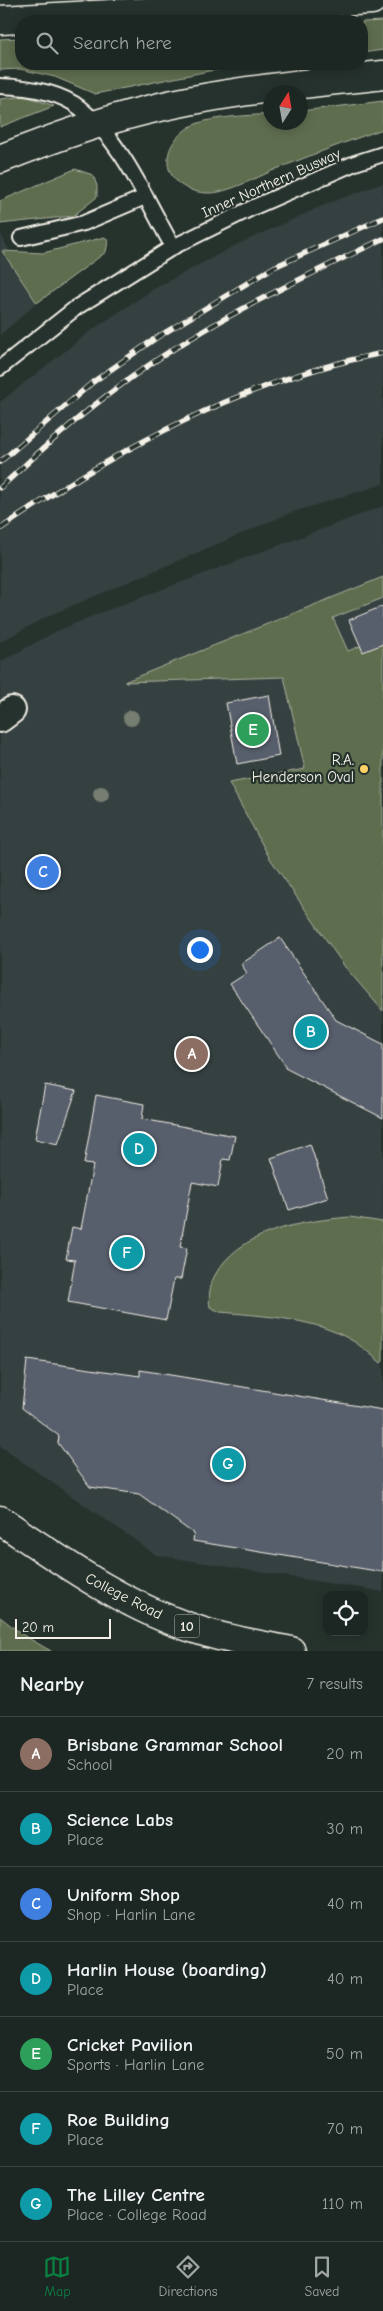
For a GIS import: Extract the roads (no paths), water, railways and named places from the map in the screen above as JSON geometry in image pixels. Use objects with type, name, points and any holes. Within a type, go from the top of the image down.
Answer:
[{"type":"main road","points":[[93,15],[372,0]]},
{"type":"main road","points":[[0,20],[15,19]]},
{"type":"main road","points":[[0,159],[97,124],[147,110],[203,98],[383,75]]},
{"type":"main road","name":"College Road","points":[[0,1520],[90,1580],[158,1615],[198,1630],[291,1651]]},
{"type":"lane","points":[[0,86],[21,87],[54,95],[79,107],[97,124],[119,152],[173,246]]},
{"type":"lane","name":"Inner Northern Busway","points":[[0,368],[76,307],[173,246],[262,203],[355,163],[383,154]]},
{"type":"lane","points":[[22,238],[84,223],[145,197]]},
{"type":"railway","points":[[0,462],[93,382],[156,338],[274,267],[383,218]]},
{"type":"railway","points":[[0,488],[74,422],[152,363],[183,343],[249,306],[383,239]]},
{"type":"railway","points":[[0,529],[89,472],[182,422],[231,400],[281,381],[331,365],[383,353]]},
{"type":"place","name":"Cricket Pavilion","points":[[253,730]]},
{"type":"place","name":"R.A. Henderson Oval","points":[[364,769]]},
{"type":"place","name":"Uniform Shop","points":[[43,872]]},
{"type":"place","name":"Science Labs","points":[[311,1032]]},
{"type":"place","name":"Brisbane Grammar School","points":[[192,1054]]},
{"type":"place","name":"Harlin House (boarding)","points":[[139,1149]]},
{"type":"place","name":"Roe Building","points":[[127,1253]]},
{"type":"place","name":"The Lilley Centre","points":[[228,1464]]}]
